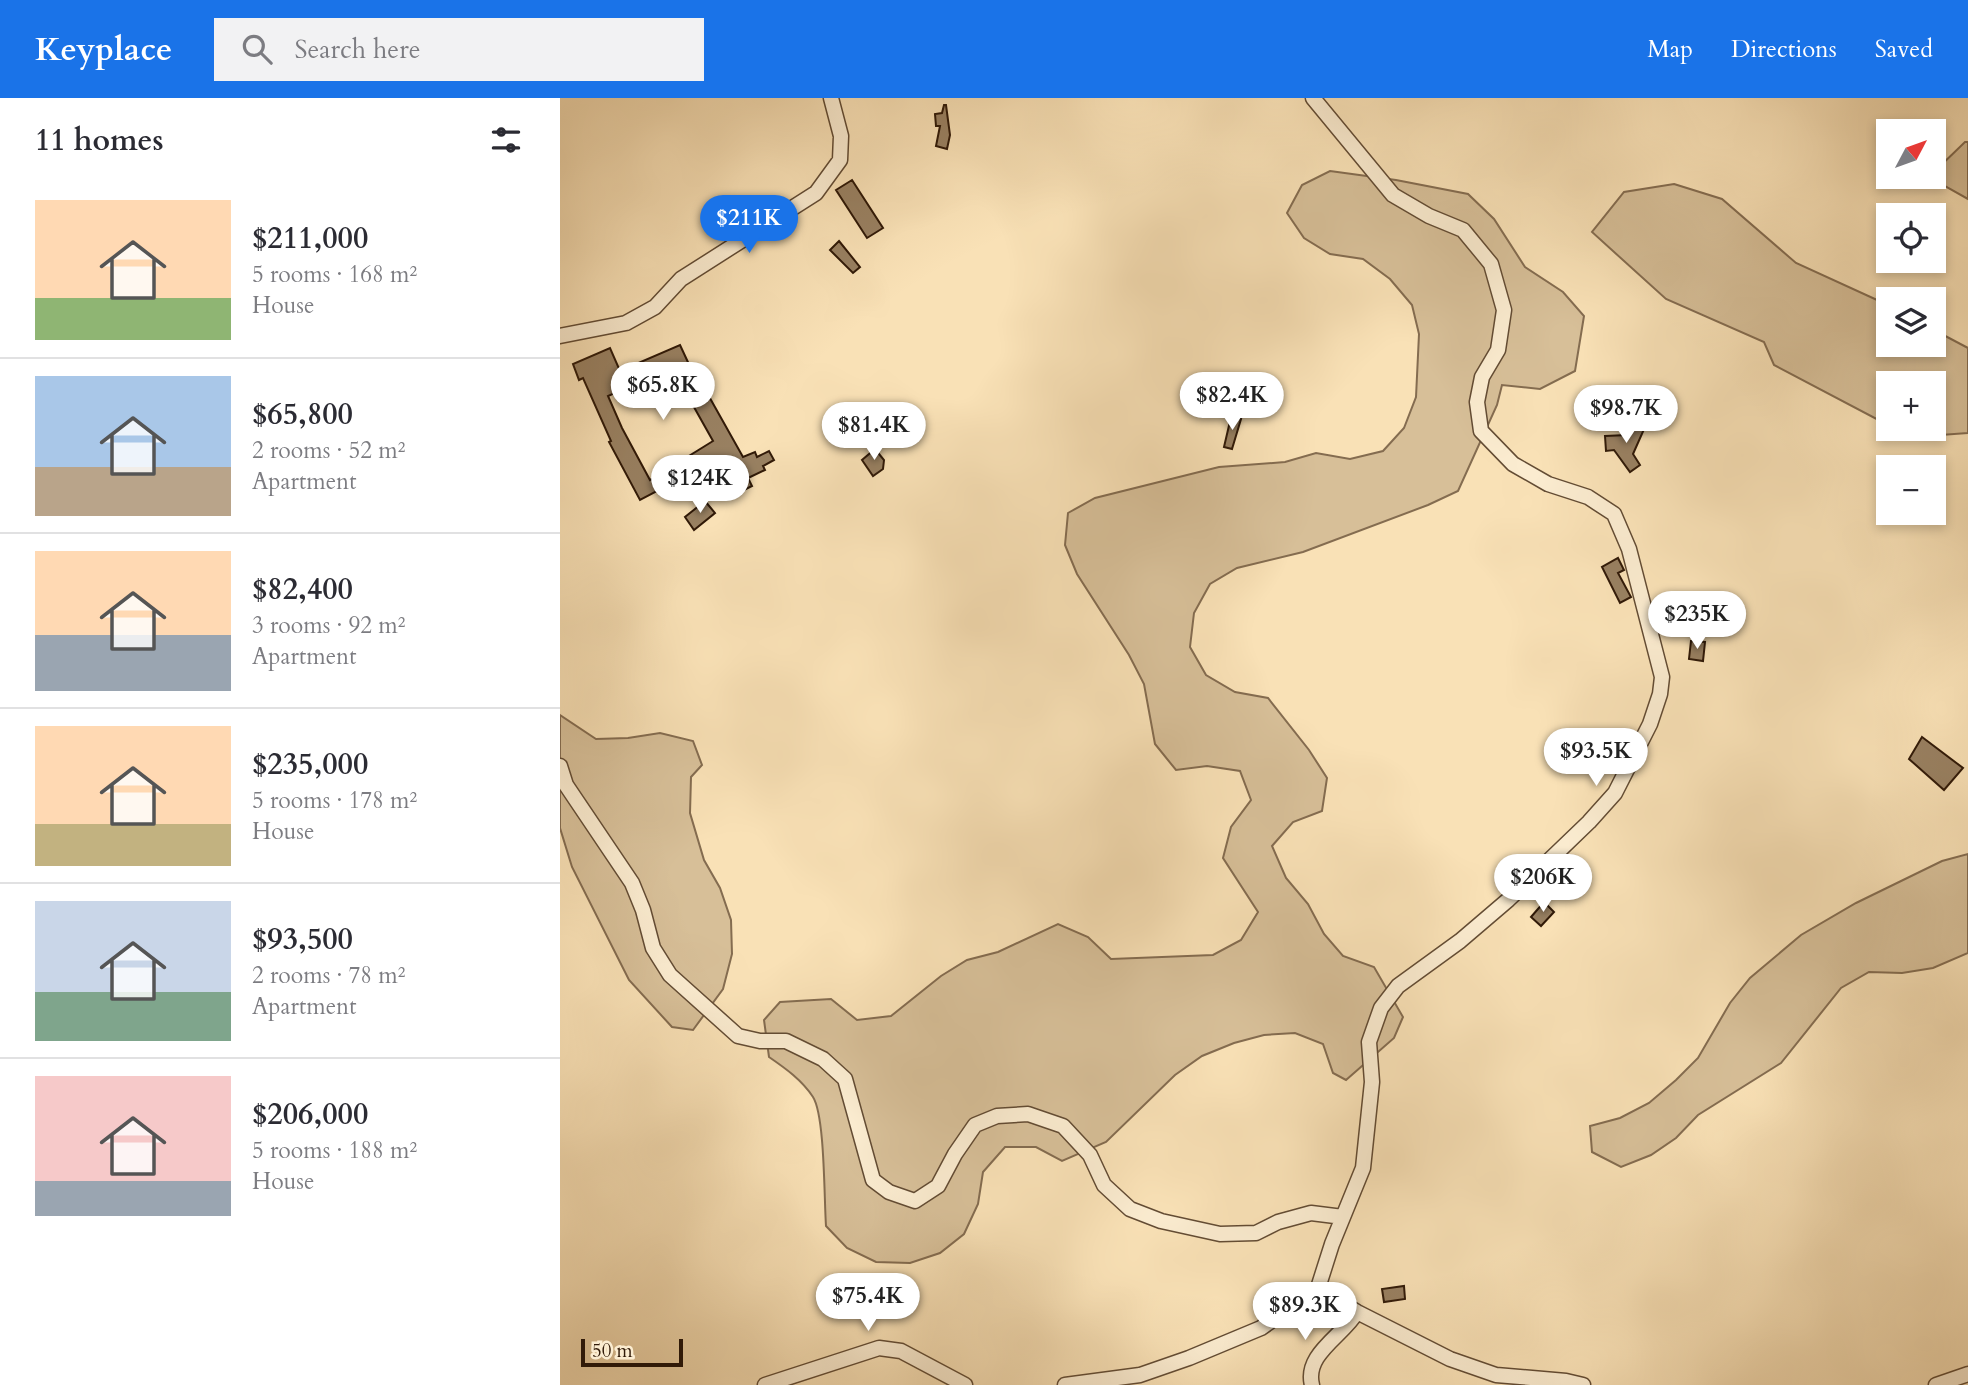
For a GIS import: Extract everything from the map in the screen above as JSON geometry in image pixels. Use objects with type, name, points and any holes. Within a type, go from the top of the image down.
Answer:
[{"type":"street","points":[[560,336],[626,323],[655,307],[681,279],[816,192],[840,160],[841,136],[831,98]]},
{"type":"street","points":[[1065,1385],[1140,1375],[1189,1358],[1261,1328],[1318,1288],[1363,1168],[1372,1082],[1369,1042],[1381,1008],[1398,986],[1460,941],[1508,900],[1589,822],[1615,793],[1650,724],[1660,694],[1662,677],[1629,549],[1614,514],[1588,497],[1548,484],[1513,464],[1481,431],[1477,402],[1482,377],[1498,350],[1504,310],[1491,264],[1463,230],[1429,216],[1393,195],[1313,98]]},
{"type":"street","points":[[560,766],[566,785],[632,883],[643,910],[653,948],[670,975],[738,1036],[760,1041],[786,1041],[823,1059],[845,1079],[873,1180],[889,1192],[915,1201],[938,1186],[975,1125],[997,1116],[1028,1114],[1063,1126],[1090,1155],[1104,1185],[1130,1209],[1161,1221],[1220,1234],[1256,1233],[1278,1222],[1311,1213],[1343,1216]]},
{"type":"street","points":[[1318,1288],[1357,1312],[1450,1359],[1496,1376],[1566,1381],[1583,1385]]},
{"type":"street","points":[[1312,1385],[1313,1365],[1319,1353],[1349,1325],[1357,1312]]},
{"type":"street","points":[[765,1385],[801,1379],[879,1348],[901,1351],[965,1385]]},
{"type":"street","points":[[1936,1385],[1968,1374]]},
{"type":"shaded area","points":[[1968,142],[1968,199],[1946,187],[1946,160]]},
{"type":"shaded area","points":[[1330,171],[1468,194],[1494,219],[1525,267],[1563,292],[1584,316],[1575,371],[1540,389],[1502,385],[1497,405],[1458,491],[1303,552],[1237,568],[1210,584],[1194,613],[1190,647],[1206,675],[1235,692],[1268,698],[1309,750],[1327,778],[1322,811],[1293,822],[1272,846],[1286,878],[1308,904],[1324,934],[1343,956],[1374,967],[1403,1017],[1394,1038],[1346,1080],[1333,1073],[1323,1044],[1295,1033],[1264,1035],[1202,1056],[1175,1075],[1106,1142],[1062,1161],[1036,1147],[1005,1147],[983,1172],[978,1204],[964,1234],[940,1253],[910,1263],[876,1262],[847,1248],[826,1226],[822,1139],[817,1107],[804,1085],[769,1057],[764,1020],[780,1002],[831,999],[857,1020],[891,1016],[941,976],[967,960],[998,952],[1058,924],[1088,937],[1111,959],[1213,955],[1241,940],[1258,912],[1223,858],[1231,827],[1251,800],[1240,771],[1207,766],[1176,770],[1155,744],[1144,684],[1129,655],[1077,574],[1065,545],[1068,513],[1095,498],[1219,467],[1285,462],[1316,453],[1350,459],[1383,451],[1404,428],[1416,397],[1419,334],[1412,305],[1390,279],[1363,259],[1330,254],[1304,238],[1287,213],[1302,185]]},
{"type":"shaded area","points":[[1674,184],[1722,199],[1796,263],[1876,300],[1876,357],[1946,357],[1946,336],[1968,348],[1968,433],[1946,435],[1946,371],[1876,371],[1876,419],[1774,365],[1764,342],[1666,299],[1592,232],[1624,192]]},
{"type":"shaded area","points":[[560,715],[596,739],[660,733],[693,741],[702,765],[691,777],[690,813],[704,860],[720,888],[731,920],[732,954],[723,989],[693,1030],[672,1027],[629,980],[572,867],[560,828]]},
{"type":"shaded area","points":[[1968,854],[1968,953],[1933,968],[1902,973],[1869,972],[1841,988],[1781,1063],[1698,1115],[1676,1138],[1651,1155],[1621,1167],[1592,1152],[1590,1126],[1620,1118],[1649,1103],[1676,1080],[1698,1058],[1730,1003],[1750,978],[1801,935],[1856,903],[1942,861]]},
{"type":"building","points":[[944,105],[950,135],[947,149],[936,146],[940,126],[936,126],[935,114],[942,113]]},
{"type":"building","points":[[852,180],[883,228],[867,238],[836,190]]},
{"type":"building","points":[[839,241],[860,267],[853,273],[830,250]]},
{"type":"building","points":[[680,345],[699,386],[702,384],[743,457],[755,452],[757,457],[769,451],[774,460],[763,466],[765,470],[748,478],[752,486],[736,494],[717,458],[673,485],[672,483],[640,500],[609,442],[611,441],[583,378],[579,380],[573,364],[610,348],[620,371]],"holes":[[[670,368],[678,385],[681,384],[713,441],[650,480],[608,396]]]},
{"type":"building","points":[[1231,417],[1241,419],[1232,449],[1224,447]]},
{"type":"building","points":[[1633,421],[1645,427],[1633,454],[1640,465],[1630,472],[1614,450],[1606,451],[1605,436],[1627,435]]},
{"type":"building","points":[[875,449],[884,460],[883,469],[873,476],[862,460]]},
{"type":"building","points":[[705,501],[715,513],[694,530],[685,517]]},
{"type":"building","points":[[1618,558],[1624,570],[1618,573],[1631,597],[1620,603],[1602,567]]},
{"type":"building","points":[[1691,641],[1705,642],[1703,661],[1689,659]]},
{"type":"building","points":[[1922,737],[1963,768],[1944,790],[1909,759]]},
{"type":"building","points":[[1544,902],[1554,912],[1541,926],[1531,917]]},
{"type":"building","points":[[1404,1286],[1405,1299],[1384,1302],[1382,1289]]}]
